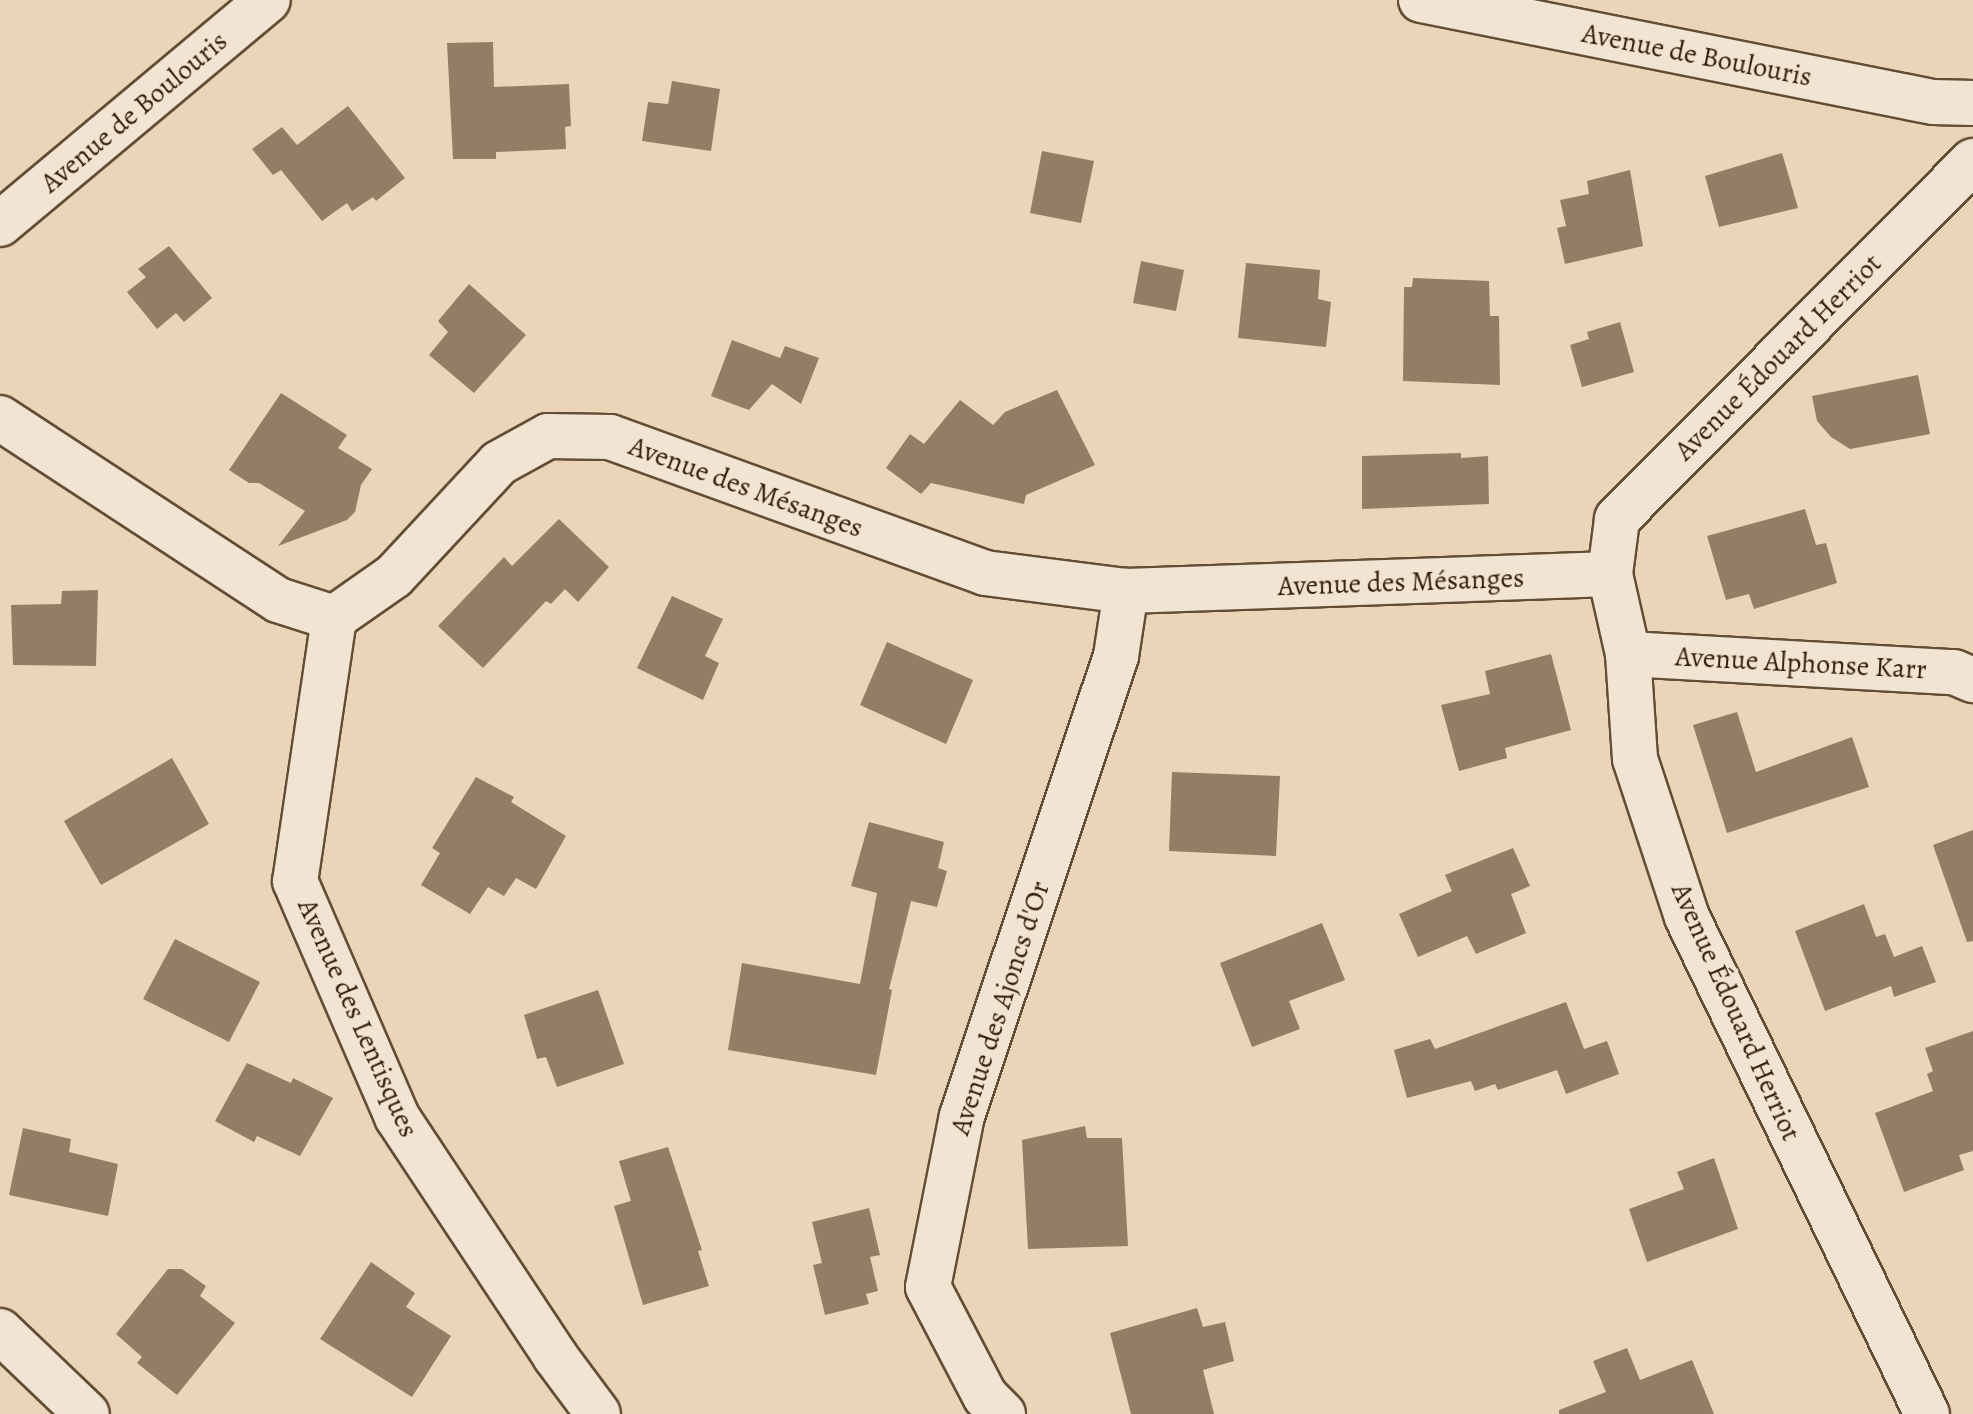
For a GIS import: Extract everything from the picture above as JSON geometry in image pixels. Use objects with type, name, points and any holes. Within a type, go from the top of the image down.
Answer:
[{"type":"street","name":"Avenue de Boulouris","points":[[0,224],[268,0]]},
{"type":"street","name":"Avenue de Boulouris","points":[[1421,0],[1933,102],[1973,103]]},
{"type":"street","name":"Avenue Édouard Herriot","points":[[1927,1414],[1687,917],[1635,759],[1628,654],[1610,574],[1617,519],[1973,161]]},
{"type":"street","points":[[0,418],[278,600],[334,618]]},
{"type":"street","name":"Avenue des Mésanges","points":[[334,618],[394,576],[499,463],[548,436],[610,437],[985,573],[1126,591],[1610,574]]},
{"type":"street","name":"Avenue des Ajoncs d'Or","points":[[1003,1414],[985,1396],[928,1287],[962,1116],[1116,656],[1126,591]]},
{"type":"street","name":"Avenue des Lentisques","points":[[334,618],[295,881],[397,1117],[555,1356],[598,1414]]},
{"type":"street","name":"Avenue Alphonse Karr","points":[[1628,654],[1954,672],[1973,680]]},
{"type":"street","points":[[0,1331],[87,1414]]},
{"type":"building","points":[[493,42],[494,87],[569,84],[571,126],[565,127],[566,149],[496,152],[496,159],[453,159],[447,43]]},
{"type":"building","points":[[672,81],[720,89],[711,151],[642,141],[648,102],[668,104]]},
{"type":"building","points":[[348,106],[405,178],[376,201],[373,197],[352,211],[347,203],[322,221],[281,170],[273,175],[252,149],[282,127],[297,145]]},
{"type":"building","points":[[1042,151],[1094,161],[1081,223],[1030,213]]},
{"type":"building","points":[[1782,153],[1798,208],[1719,227],[1705,176]]},
{"type":"building","points":[[1630,170],[1643,246],[1565,264],[1557,228],[1566,226],[1560,200],[1589,194],[1587,181]]},
{"type":"building","points":[[169,246],[212,298],[184,322],[176,313],[157,329],[127,292],[146,277],[138,269]]},
{"type":"building","points":[[1141,261],[1184,270],[1176,311],[1133,303]]},
{"type":"building","points":[[1246,263],[1320,270],[1318,299],[1331,302],[1326,347],[1238,338]]},
{"type":"building","points":[[1413,278],[1489,281],[1490,316],[1499,316],[1500,385],[1403,381],[1404,287],[1412,287]]},
{"type":"building","points":[[469,284],[526,335],[474,393],[429,355],[448,332],[438,321]]},
{"type":"building","points":[[1620,322],[1634,372],[1582,387],[1570,345],[1589,339],[1587,332]]},
{"type":"building","points":[[732,340],[780,358],[785,346],[819,358],[801,404],[772,384],[749,410],[711,396]]},
{"type":"building","points":[[1918,375],[1930,434],[1850,449],[1831,437],[1817,421],[1812,396]]},
{"type":"building","points":[[1057,390],[1095,465],[1026,495],[1024,504],[931,483],[921,494],[886,468],[910,434],[924,444],[960,400],[993,425],[1005,412]]},
{"type":"building","points":[[281,393],[347,435],[338,448],[372,469],[361,485],[355,512],[347,520],[278,546],[305,511],[259,483],[249,483],[229,470]]},
{"type":"building","points":[[1461,453],[1461,458],[1488,456],[1489,504],[1362,509],[1362,456]]},
{"type":"building","points":[[1805,509],[1816,545],[1826,543],[1837,583],[1754,609],[1749,594],[1726,600],[1707,536]]},
{"type":"building","points":[[559,519],[609,567],[578,602],[565,589],[551,604],[546,601],[483,668],[438,626],[504,557],[512,566]]},
{"type":"building","points":[[98,590],[96,666],[13,665],[11,605],[61,604],[62,591]]},
{"type":"building","points":[[672,596],[723,619],[705,656],[719,663],[703,700],[637,668]]},
{"type":"building","points":[[887,642],[973,680],[946,744],[860,705]]},
{"type":"building","points":[[1551,654],[1571,730],[1505,748],[1507,758],[1459,771],[1441,705],[1490,694],[1485,671]]},
{"type":"building","points":[[1737,712],[1756,772],[1852,737],[1869,787],[1727,833],[1693,725]]},
{"type":"building","points":[[172,758],[209,824],[101,885],[64,821]]},
{"type":"building","points":[[1172,772],[1280,776],[1276,856],[1169,851]]},
{"type":"building","points":[[476,777],[514,797],[511,802],[566,836],[536,889],[516,878],[504,896],[488,887],[470,914],[421,885],[440,853],[432,848]]},
{"type":"building","points":[[869,822],[944,842],[938,868],[947,871],[937,907],[911,901],[889,989],[892,990],[876,1075],[728,1050],[742,963],[860,984],[877,893],[851,886]]},
{"type":"building","points":[[1973,830],[1973,941],[1967,942],[1933,845]]},
{"type":"building","points":[[1513,848],[1530,886],[1511,894],[1526,933],[1476,954],[1467,936],[1418,957],[1399,914],[1452,891],[1445,875]]},
{"type":"building","points":[[1864,904],[1876,937],[1885,934],[1894,957],[1922,946],[1936,982],[1894,997],[1891,986],[1825,1011],[1795,931]]},
{"type":"building","points":[[1322,923],[1345,980],[1289,1001],[1300,1029],[1252,1047],[1220,963]]},
{"type":"building","points":[[175,939],[260,982],[229,1042],[143,999]]},
{"type":"building","points":[[598,990],[624,1064],[557,1087],[546,1057],[537,1059],[524,1015]]},
{"type":"building","points":[[1566,1002],[1584,1049],[1607,1041],[1619,1074],[1566,1094],[1557,1070],[1498,1090],[1495,1084],[1475,1091],[1471,1081],[1407,1098],[1394,1050],[1430,1039],[1435,1049]]},
{"type":"building","points":[[1973,1031],[1973,1151],[1959,1155],[1964,1170],[1904,1192],[1875,1113],[1933,1091],[1927,1074],[1933,1071],[1925,1048]]},
{"type":"building","points":[[247,1063],[291,1083],[293,1078],[333,1098],[300,1156],[257,1136],[254,1142],[215,1121]]},
{"type":"building","points":[[1085,1126],[1087,1138],[1122,1138],[1128,1246],[1028,1249],[1022,1140]]},
{"type":"building","points":[[23,1128],[71,1139],[69,1152],[118,1164],[108,1216],[9,1195]]},
{"type":"building","points":[[668,1147],[702,1250],[698,1251],[709,1286],[643,1305],[614,1206],[631,1201],[619,1161]]},
{"type":"building","points":[[1714,1158],[1738,1229],[1647,1262],[1629,1209],[1684,1189],[1677,1172]]},
{"type":"building","points":[[869,1208],[880,1255],[870,1257],[878,1291],[866,1294],[869,1304],[825,1315],[813,1265],[822,1263],[812,1222]]},
{"type":"building","points":[[371,1262],[415,1293],[406,1307],[451,1336],[412,1397],[320,1339]]},
{"type":"building","points":[[168,1269],[182,1269],[206,1286],[200,1296],[235,1323],[177,1395],[137,1363],[142,1357],[116,1334]]},
{"type":"building","points":[[1197,1308],[1203,1327],[1225,1322],[1234,1361],[1203,1370],[1214,1414],[1131,1414],[1110,1333]]},
{"type":"building","points":[[1627,1348],[1640,1380],[1692,1360],[1714,1414],[1559,1414],[1559,1410],[1606,1392],[1593,1361]]}]
